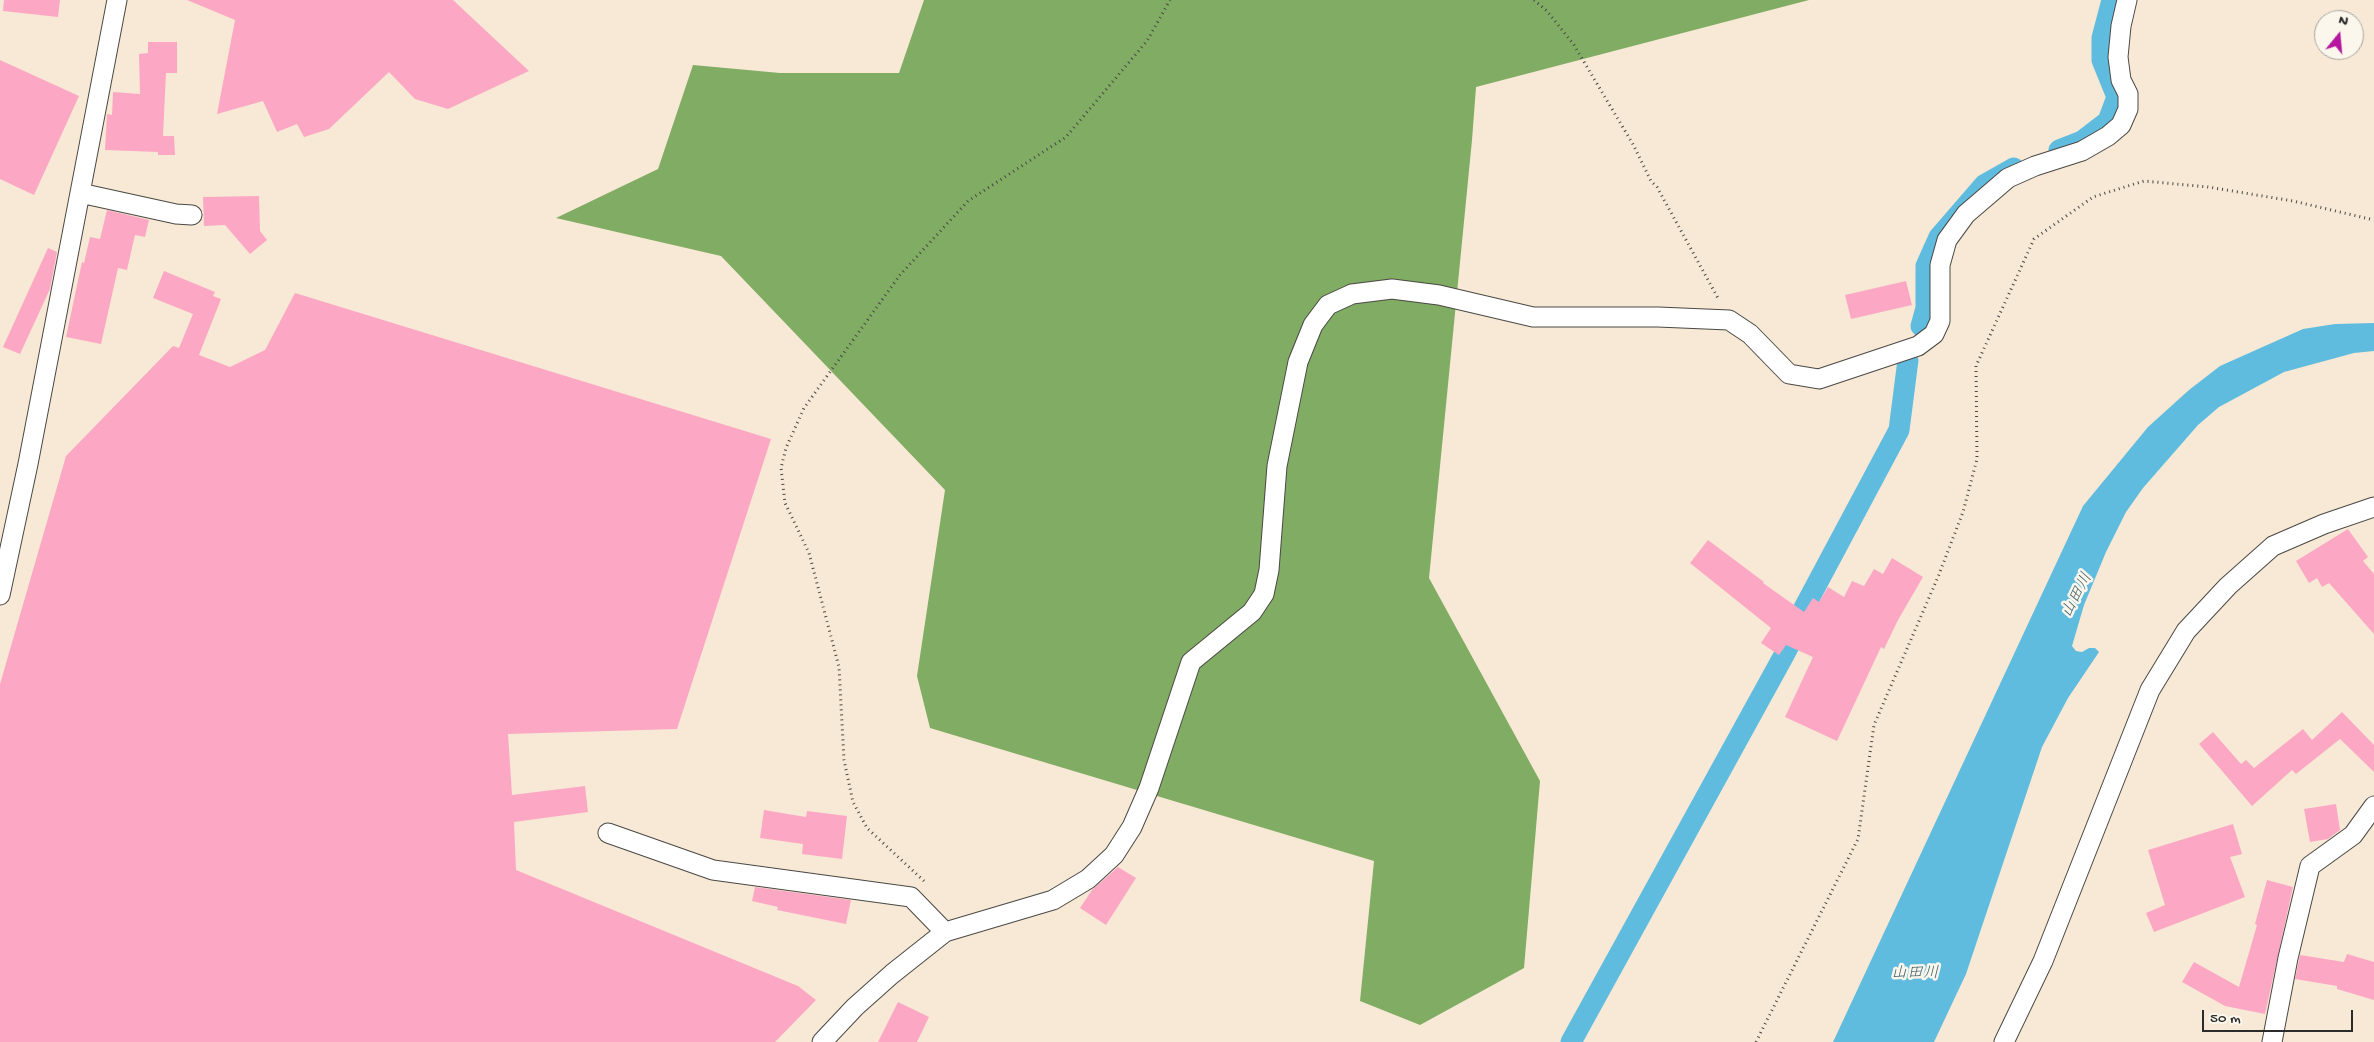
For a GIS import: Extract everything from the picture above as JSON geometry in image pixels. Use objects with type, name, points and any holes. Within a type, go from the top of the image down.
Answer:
[{"type":"street","points":[[0,596],[117,0]]},
{"type":"street","points":[[822,1042],[862,1000],[944,932],[1053,900],[1088,879],[1114,855],[1132,827],[1149,788],[1192,662],[1252,612],[1264,594],[1269,570],[1276,466],[1298,362],[1313,325],[1328,305],[1352,294],[1392,289],[1439,295],[1533,317],[1658,317],[1729,320],[1750,334],[1789,374],[1820,379],[1918,346],[1934,334],[1940,321],[1940,265],[1947,240],[1966,214],[2008,178],[2034,166],[2082,151],[2121,126],[2128,109],[2128,94],[2121,80],[2118,57],[2121,26],[2127,0]]},
{"type":"street","points":[[80,192],[176,214],[192,215]]},
{"type":"street","points":[[2004,1042],[2043,961],[2150,690],[2186,631],[2228,586],[2273,546],[2324,524],[2374,507]]},
{"type":"street","points":[[2272,1042],[2288,958],[2310,866],[2353,835],[2374,806]]},
{"type":"street","points":[[608,833],[713,870],[911,897],[944,932]]},
{"type":"path","points":[[930,886],[867,828],[853,802],[844,760],[839,667],[808,553],[785,503],[781,468],[786,448],[804,408],[900,275],[968,201],[1066,136],[1147,41],[1170,0]]},
{"type":"path","points":[[1534,0],[1547,11],[1574,45],[1634,146],[1651,181],[1657,187],[1714,289],[1729,320]]},
{"type":"path","points":[[1756,1042],[1858,839],[1874,725],[1938,577],[1963,512],[1977,459],[1976,366],[2034,239],[2093,197],[2144,181],[2208,187],[2293,201],[2374,220]]},
{"type":"green space","points":[[924,0],[1809,0],[1476,87],[1429,578],[1540,781],[1524,968],[1420,1025],[1360,1001],[1374,861],[930,728],[917,676],[945,490],[721,256],[556,218],[658,169],[693,65],[780,73],[899,73]]},
{"type":"water","name":"山田川","points":[[2374,323],[2374,351],[2354,353],[2284,372],[2219,407],[2198,425],[2143,488],[2126,512],[2106,552],[2084,605],[2072,646],[2076,651],[2082,652],[2089,648],[2095,648],[2099,652],[2068,698],[2042,747],[1966,974],[1934,1042],[1833,1042],[2083,506],[2148,427],[2189,390],[2220,366],[2303,329],[2335,324]]},
{"type":"building","points":[[4,0],[60,0],[58,17],[3,11]]},
{"type":"building","points":[[187,0],[453,0],[529,71],[448,109],[415,99],[389,72],[329,129],[304,137],[297,124],[277,132],[263,101],[217,114],[235,20]]},
{"type":"building","points":[[148,42],[177,42],[177,73],[166,73],[163,136],[174,136],[175,155],[158,155],[158,152],[105,150],[107,114],[112,115],[113,92],[140,94],[139,54],[148,53]]},
{"type":"building","points":[[0,60],[79,96],[34,195],[0,179]]},
{"type":"building","points":[[259,196],[260,231],[267,240],[250,254],[225,225],[204,226],[203,197]]},
{"type":"building","points":[[107,210],[149,220],[145,237],[135,235],[127,270],[118,268],[101,344],[66,337],[82,262],[84,263],[90,237],[100,239]]},
{"type":"building","points":[[48,248],[57,252],[50,289],[20,354],[3,347]]},
{"type":"building","points":[[164,271],[215,292],[213,296],[221,299],[199,355],[230,367],[265,350],[295,293],[771,439],[677,729],[508,734],[512,795],[585,786],[588,812],[514,822],[516,870],[798,986],[816,1000],[775,1042],[0,1042],[0,684],[66,456],[173,346],[179,348],[193,314],[153,298]]},
{"type":"building","points":[[1906,281],[1912,305],[1851,319],[1845,295]]},
{"type":"building","points":[[2348,529],[2368,557],[2363,561],[2374,574],[2374,634],[2329,583],[2322,587],[2317,578],[2309,583],[2296,561]]},
{"type":"building","points":[[1708,540],[1804,612],[1813,598],[1819,602],[1828,587],[1844,597],[1852,581],[1864,586],[1874,569],[1883,574],[1892,558],[1923,577],[1898,620],[1884,649],[1881,647],[1837,741],[1785,717],[1813,657],[1786,645],[1779,655],[1761,643],[1771,628],[1690,563]]},
{"type":"building","points":[[2342,712],[2374,745],[2374,772],[2340,739],[2296,774],[2292,770],[2252,806],[2199,744],[2213,732],[2241,764],[2246,760],[2254,768],[2303,729],[2312,740]]},
{"type":"building","points":[[2336,804],[2340,830],[2328,839],[2310,842],[2304,809]]},
{"type":"building","points":[[764,810],[806,817],[807,811],[847,816],[842,859],[802,854],[803,844],[760,838]]},
{"type":"building","points":[[2233,824],[2242,854],[2230,857],[2245,897],[2154,932],[2146,913],[2165,905],[2148,850]]},
{"type":"building","points":[[1118,867],[1136,878],[1106,925],[1080,908],[1092,890]]},
{"type":"building","points":[[2267,880],[2293,887],[2265,1014],[2225,1006],[2182,982],[2194,962],[2239,987],[2257,925],[2255,924]]},
{"type":"building","points":[[755,887],[851,900],[846,924],[777,910],[778,907],[752,901]]},
{"type":"building","points":[[2347,954],[2374,962],[2374,1000],[2337,989],[2337,986],[2295,979],[2300,955],[2344,962]]},
{"type":"building","points":[[898,1002],[929,1017],[917,1042],[878,1042]]},
{"type":"waterway","points":[[2059,150],[2082,141],[2108,121],[2117,97],[2102,60],[2102,38],[2112,0]]},
{"type":"waterway","points":[[1921,326],[1926,308],[1926,266],[1939,237],[1984,185],[2014,168]]},
{"type":"waterway","points":[[1571,1042],[1783,657],[1800,625],[1804,608],[1899,430],[1908,360]]}]
